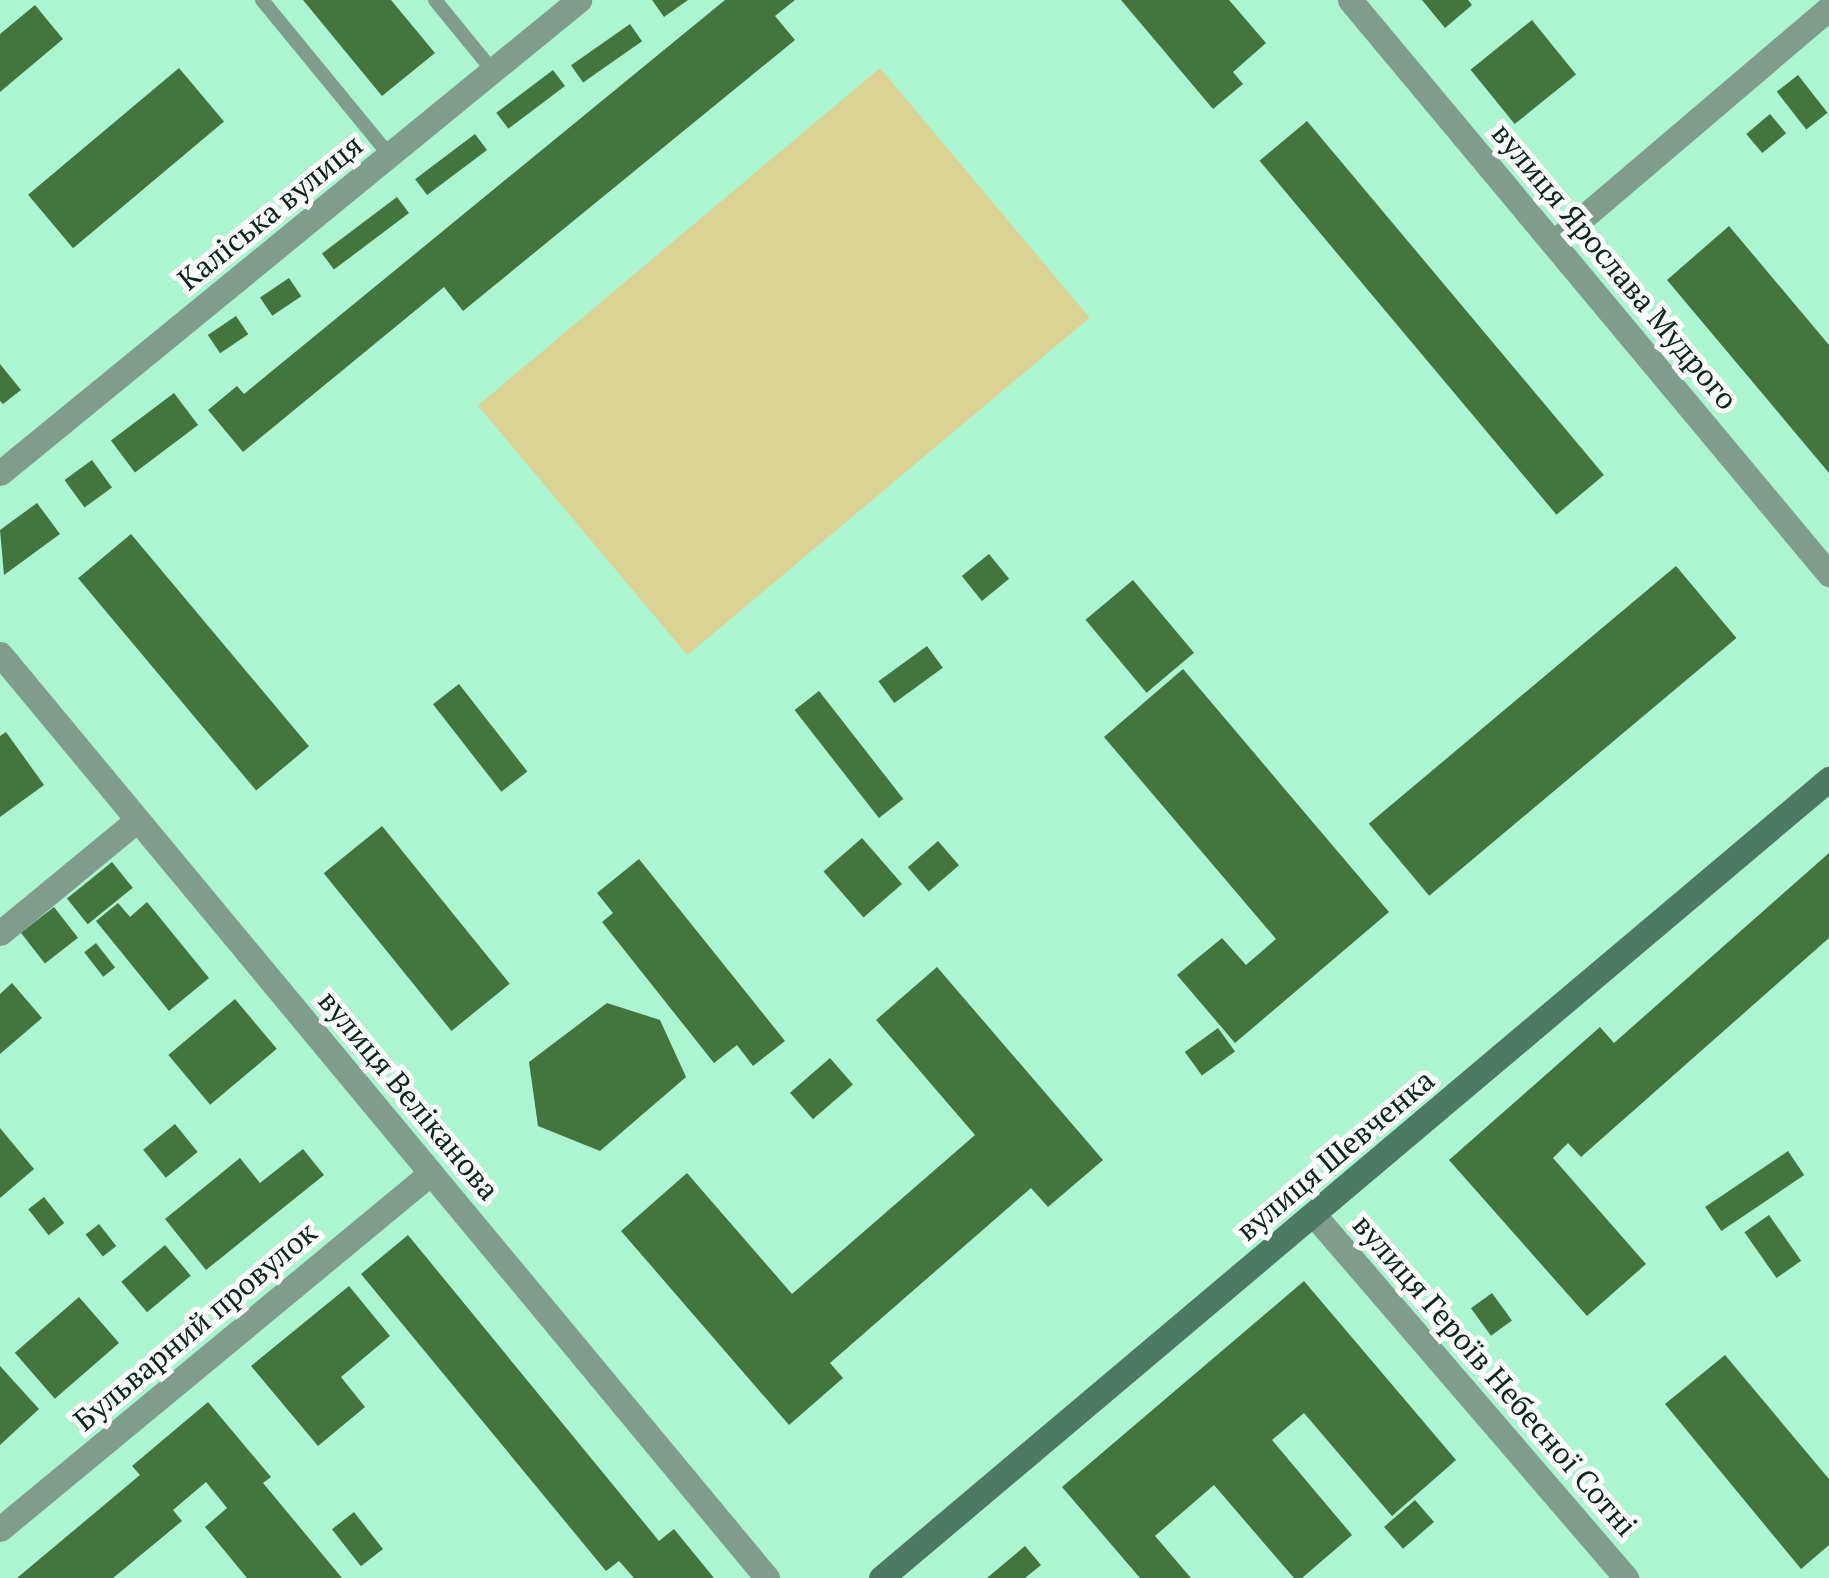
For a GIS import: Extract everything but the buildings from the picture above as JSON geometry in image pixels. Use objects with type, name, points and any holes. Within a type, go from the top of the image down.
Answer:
[{"type":"street","name":"Каліська вулиця","points":[[0,473],[579,0]]},
{"type":"street","name":"вулиця Ярослава Мудрого","points":[[1350,0],[1829,574]]},
{"type":"street","points":[[1552,242],[1829,8]]},
{"type":"street","name":"вулиця Веліканова","points":[[0,654],[767,1578]]},
{"type":"street","name":"вулиця Шевченка","points":[[881,1578],[1829,779]]},
{"type":"street","points":[[0,933],[137,820]]},
{"type":"street","name":"Бульварний провулок","points":[[0,1529],[431,1174]]},
{"type":"street","name":"вулиця Героїв Небесної Сотні","points":[[1314,1215],[1626,1578]]},
{"type":"lane","points":[[262,0],[390,156]]},
{"type":"lane","points":[[435,0],[493,71]]},
{"type":"shaded area","points":[[880,68],[1090,318],[687,655],[478,405]]}]
